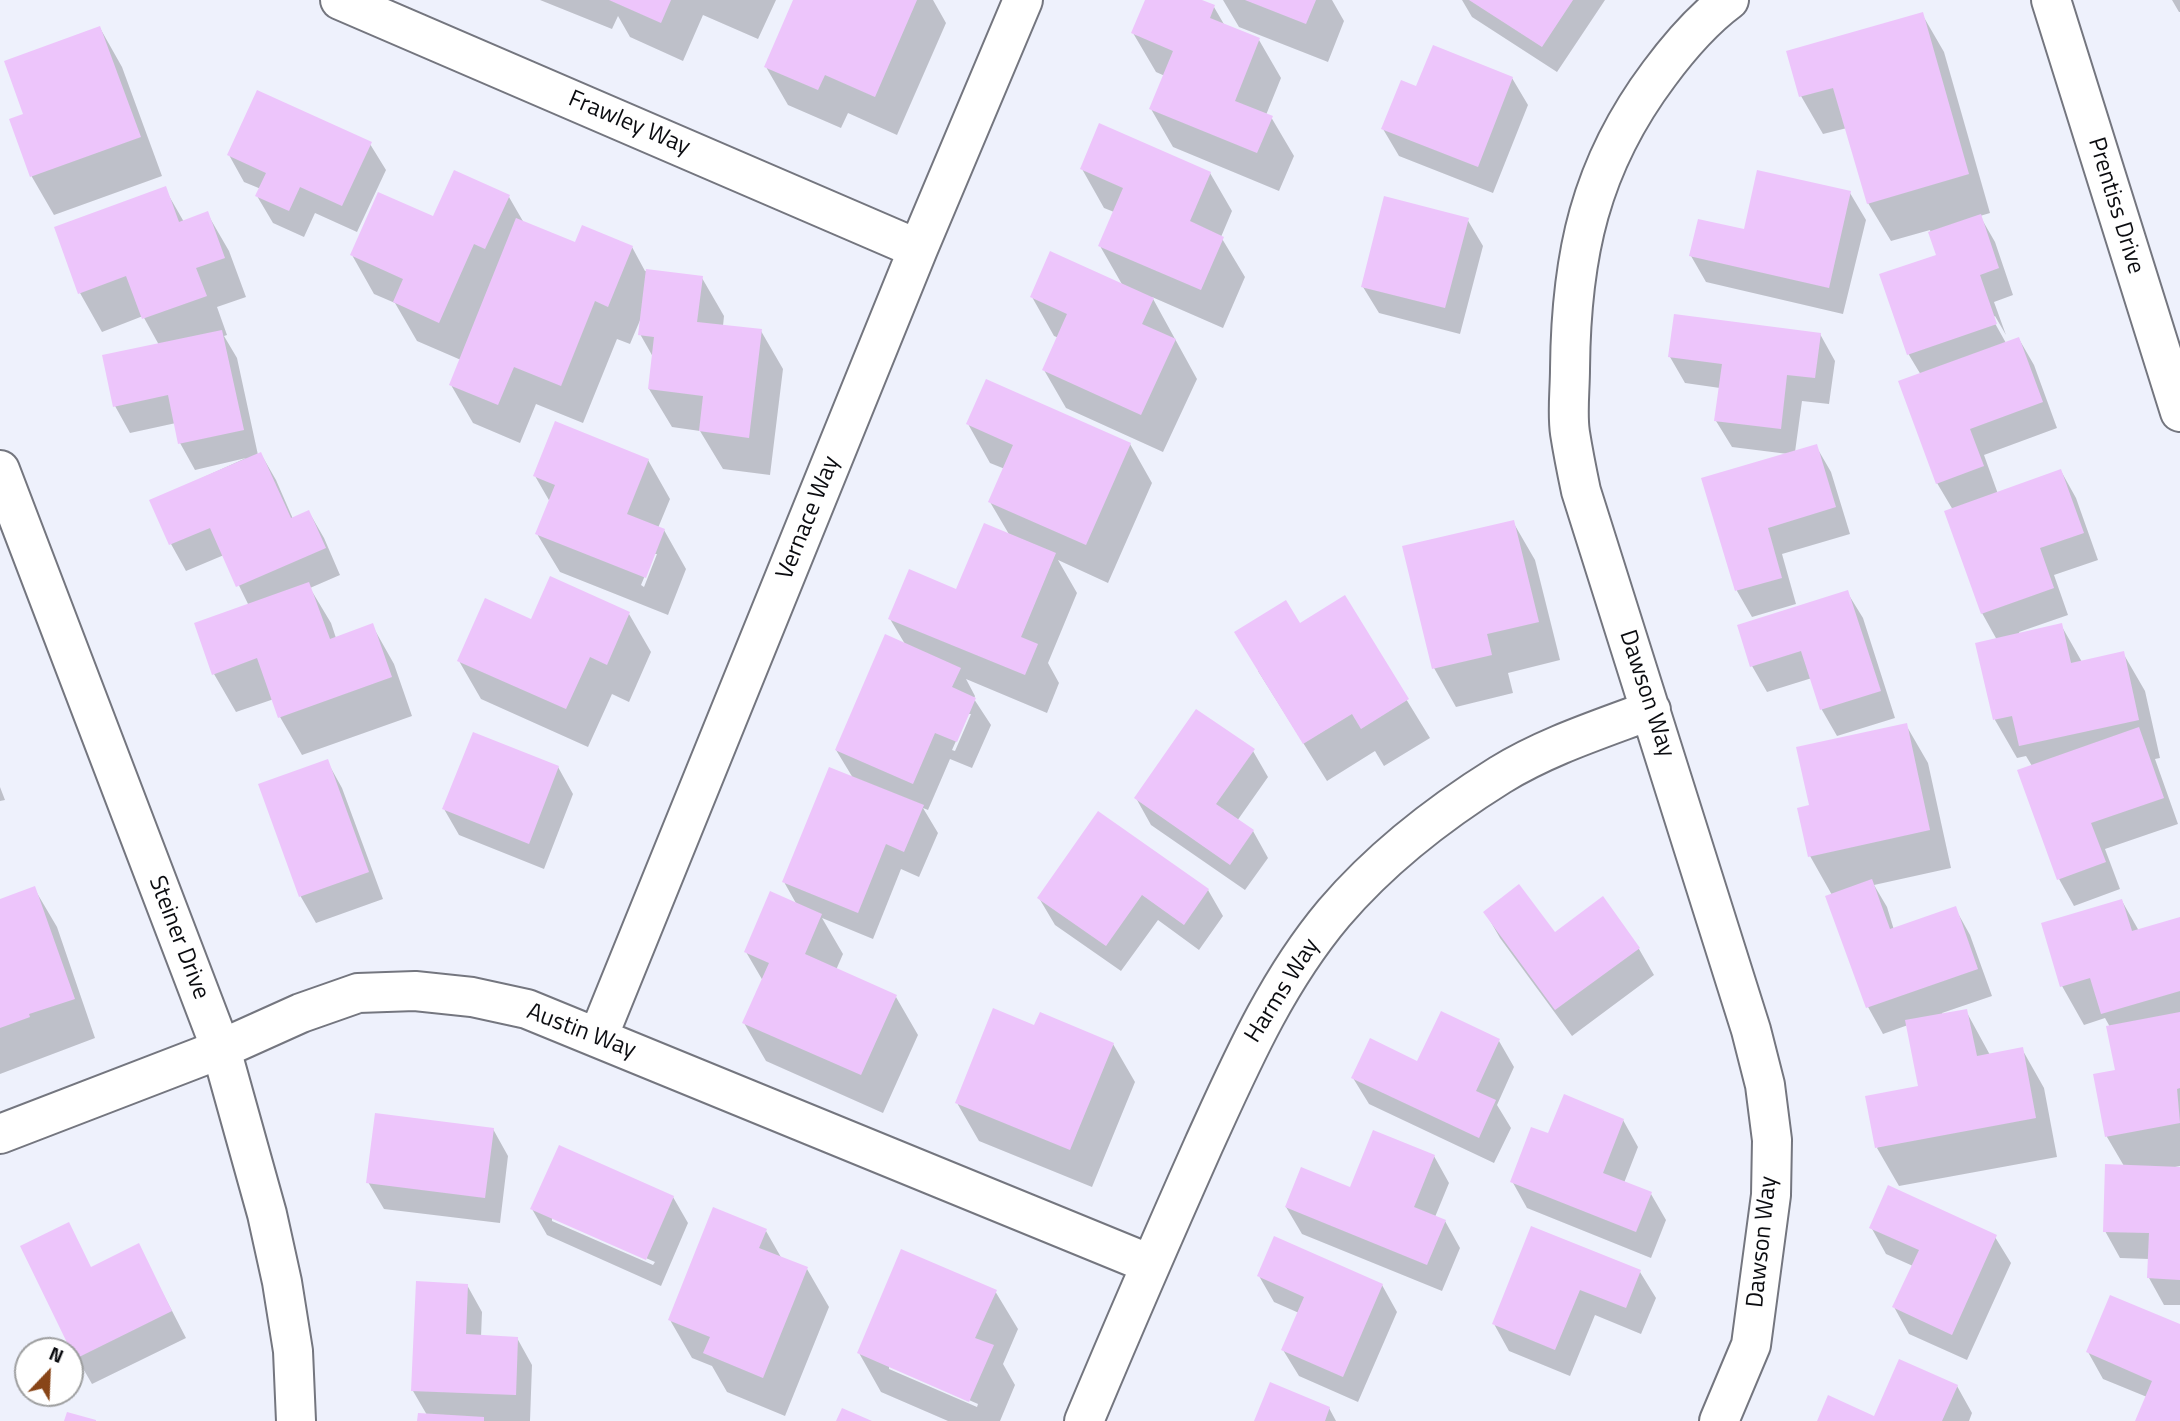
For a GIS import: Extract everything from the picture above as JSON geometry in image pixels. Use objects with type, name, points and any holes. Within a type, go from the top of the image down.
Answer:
[{"type":"street","name":"Frawley Way","points":[[340,0],[918,249]]},
{"type":"street","name":"Vernace Way","points":[[598,1037],[918,249],[1023,0]]},
{"type":"street","name":"Dawson Way","points":[[1719,1421],[1751,1345],[1771,1195],[1772,1140],[1765,1085],[1751,1030],[1581,491],[1570,430],[1570,327],[1576,266],[1590,206],[1612,149],[1637,106],[1680,47],[1728,0]]},
{"type":"street","name":"Prentiss Drive","points":[[2051,0],[2180,412]]},
{"type":"street","name":"Steiner Drive","points":[[0,470],[8,519],[221,1049],[267,1214],[282,1282],[293,1351],[296,1421]]},
{"type":"street","name":"Harms Way","points":[[1084,1421],[1150,1264],[1270,1003],[1334,914],[1371,874],[1412,837],[1502,774],[1551,749],[1651,710]]},
{"type":"street","name":"Austin Way","points":[[0,1134],[221,1049],[301,1013],[358,993],[415,991],[472,997],[527,1009],[1150,1264]]},
{"type":"building","points":[[609,0],[671,0],[661,23]]},
{"type":"building","points":[[793,0],[917,0],[875,97],[825,75],[818,90],[764,67]]},
{"type":"building","points":[[1145,0],[1202,0],[1215,5],[1210,18],[1260,38],[1235,101],[1273,116],[1257,153],[1149,109],[1173,51],[1131,33]]},
{"type":"building","points":[[1245,0],[1316,0],[1306,24]]},
{"type":"building","points":[[1469,0],[1573,0],[1542,47]]},
{"type":"building","points":[[1923,12],[1969,174],[1867,204],[1833,88],[1799,97],[1786,51]]},
{"type":"building","points":[[100,26],[141,137],[30,177],[9,119],[23,114],[4,61]]},
{"type":"building","points":[[1433,45],[1513,77],[1478,167],[1381,129],[1401,80],[1416,86]]},
{"type":"building","points":[[257,90],[372,142],[342,206],[300,187],[289,211],[255,196],[266,173],[227,155]]},
{"type":"building","points":[[1099,123],[1211,172],[1190,221],[1224,237],[1201,290],[1098,246],[1123,188],[1080,169]]},
{"type":"building","points":[[454,170],[510,195],[485,249],[474,244],[439,323],[393,302],[403,279],[350,255],[378,192],[433,216]]},
{"type":"building","points":[[1757,170],[1851,191],[1829,288],[1689,256],[1698,219],[1744,229]]},
{"type":"building","points":[[166,186],[179,222],[208,211],[225,258],[196,268],[207,296],[142,319],[126,276],[78,294],[54,227]]},
{"type":"building","points":[[1384,196],[1469,218],[1445,308],[1361,287]]},
{"type":"building","points":[[1981,214],[1999,268],[1980,275],[1997,324],[1907,355],[1879,274],[1936,255],[1928,232]]},
{"type":"building","points":[[516,218],[575,242],[582,225],[633,246],[608,307],[595,301],[561,386],[514,367],[498,405],[449,385]]},
{"type":"building","points":[[1050,251],[1154,298],[1142,324],[1176,339],[1141,415],[1042,370],[1067,314],[1030,297]]},
{"type":"building","points":[[646,269],[703,276],[697,322],[762,329],[749,438],[699,431],[703,396],[648,389],[654,337],[638,335]]},
{"type":"building","points":[[1674,314],[1821,333],[1815,378],[1787,375],[1781,429],[1714,421],[1722,364],[1668,357]]},
{"type":"building","points":[[222,330],[244,430],[178,444],[168,395],[113,407],[102,355]]},
{"type":"building","points":[[2019,337],[2043,402],[1970,429],[1984,466],[1936,484],[1898,381]]},
{"type":"building","points":[[986,379],[1131,443],[1086,545],[988,502],[1013,445],[966,424]]},
{"type":"building","points":[[555,421],[649,459],[627,514],[665,529],[646,578],[535,534],[555,485],[533,476]]},
{"type":"building","points":[[1817,444],[1836,507],[1768,528],[1782,578],[1735,591],[1701,478]]},
{"type":"building","points":[[261,452],[291,518],[309,510],[326,548],[236,587],[210,528],[169,545],[149,500]]},
{"type":"building","points":[[2061,469],[2084,533],[2040,548],[2054,588],[1981,614],[1944,511]]},
{"type":"building","points":[[1514,520],[1539,622],[1487,634],[1492,655],[1432,669],[1402,546]]},
{"type":"building","points":[[984,523],[1056,553],[1021,637],[1038,644],[1025,675],[888,619],[909,569],[956,589]]},
{"type":"building","points":[[550,576],[630,612],[607,665],[590,657],[566,709],[457,661],[485,598],[531,619]]},
{"type":"building","points":[[309,582],[330,639],[373,623],[392,677],[278,718],[257,658],[212,675],[194,623]]},
{"type":"building","points":[[1848,590],[1881,691],[1820,710],[1801,651],[1750,667],[1737,625]]},
{"type":"building","points":[[1345,595],[1409,699],[1361,729],[1352,714],[1303,744],[1234,632],[1286,600],[1300,623]]},
{"type":"building","points":[[2062,623],[2071,663],[2124,651],[2139,720],[2019,746],[2012,716],[1993,720],[1975,643]]},
{"type":"building","points":[[885,634],[961,668],[952,687],[976,698],[957,742],[935,733],[913,784],[835,750]]},
{"type":"building","points":[[1196,709],[1255,749],[1216,804],[1254,830],[1230,865],[1134,798]]},
{"type":"building","points":[[1907,723],[1930,830],[1808,857],[1797,808],[1809,805],[1796,747]]},
{"type":"building","points":[[2139,727],[2164,798],[2091,823],[2106,862],[2057,880],[2017,770]]},
{"type":"building","points":[[473,732],[559,766],[529,844],[442,809]]},
{"type":"building","points":[[328,759],[369,872],[299,897],[258,784]]},
{"type":"building","points":[[829,767],[924,805],[904,852],[886,844],[858,913],[782,882]]},
{"type":"building","points":[[1098,811],[1209,889],[1184,925],[1142,895],[1106,946],[1037,898]]},
{"type":"building","points":[[1872,879],[1890,929],[1956,906],[1978,969],[1866,1008],[1825,896]]},
{"type":"building","points":[[1519,884],[1555,932],[1603,896],[1640,948],[1555,1010],[1483,912]]},
{"type":"building","points":[[35,886],[75,999],[29,1014],[30,1017],[0,1028],[0,899]]},
{"type":"building","points":[[770,891],[822,914],[805,954],[897,995],[861,1075],[742,1023],[769,963],[744,952]]},
{"type":"building","points":[[2122,899],[2132,931],[2180,917],[2180,991],[2101,1014],[2090,978],[2060,987],[2041,923]]},
{"type":"building","points":[[993,1008],[1034,1025],[1040,1012],[1114,1043],[1070,1150],[955,1103]]},
{"type":"building","points":[[1967,1009],[1977,1056],[2023,1047],[2036,1118],[1875,1148],[1865,1096],[1918,1086],[1905,1020]]},
{"type":"building","points":[[1441,1011],[1500,1039],[1476,1091],[1496,1100],[1479,1138],[1351,1078],[1370,1038],[1417,1061]]},
{"type":"building","points":[[2180,1012],[2180,1088],[2177,1089],[2180,1123],[2105,1137],[2093,1074],[2115,1070],[2106,1026]]},
{"type":"building","points":[[1564,1094],[1624,1119],[1603,1173],[1652,1192],[1636,1232],[1510,1182],[1531,1127],[1548,1133]]},
{"type":"building","points":[[375,1113],[494,1128],[485,1198],[366,1183]]},
{"type":"building","points":[[1373,1130],[1435,1155],[1414,1207],[1446,1220],[1427,1265],[1285,1207],[1301,1167],[1350,1187]]},
{"type":"building","points":[[559,1145],[674,1196],[646,1260],[530,1209]]},
{"type":"building","points":[[2105,1164],[2180,1167],[2180,1280],[2147,1278],[2149,1233],[2103,1232]]},
{"type":"building","points":[[1888,1185],[1997,1235],[1952,1335],[1892,1307],[1919,1250],[1869,1228]]},
{"type":"building","points":[[713,1207],[767,1229],[759,1248],[808,1267],[763,1378],[703,1353],[710,1337],[668,1320]]},
{"type":"building","points":[[69,1222],[91,1267],[139,1243],[172,1311],[84,1355],[84,1337],[64,1337],[20,1246]]},
{"type":"building","points":[[1531,1226],[1641,1270],[1626,1308],[1580,1290],[1555,1350],[1492,1324]]},
{"type":"building","points":[[1274,1236],[1383,1284],[1343,1377],[1281,1350],[1304,1297],[1257,1276]]},
{"type":"building","points":[[901,1249],[997,1290],[975,1338],[994,1345],[969,1402],[857,1353]]},
{"type":"building","points":[[416,1281],[468,1284],[466,1334],[518,1337],[516,1395],[411,1391]]},
{"type":"building","points":[[2110,1295],[2180,1324],[2180,1421],[2135,1421],[2152,1381],[2086,1352]]},
{"type":"building","points":[[1899,1359],[1958,1385],[1942,1421],[1817,1421],[1828,1395],[1874,1416]]},
{"type":"building","points":[[1270,1382],[1330,1407],[1325,1421],[1254,1421]]},
{"type":"building","points":[[842,1408],[872,1421],[836,1421]]},
{"type":"building","points":[[67,1412],[96,1420],[96,1421],[64,1421]]},
{"type":"building","points":[[418,1413],[484,1417],[484,1421],[417,1421]]}]
